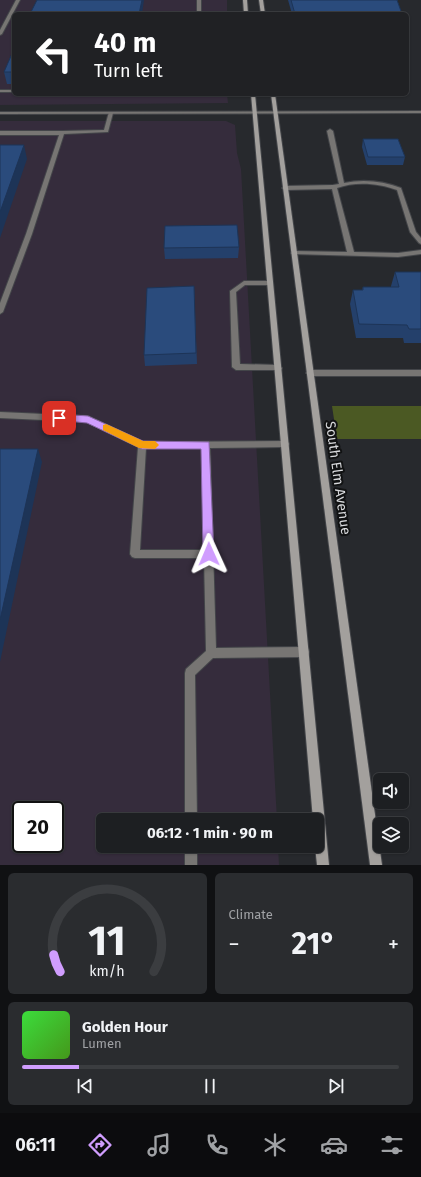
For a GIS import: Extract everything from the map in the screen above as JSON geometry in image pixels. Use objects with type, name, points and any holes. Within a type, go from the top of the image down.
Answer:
[{"type":"main road","points":[[245,0],[246,12]]},
{"type":"main road","points":[[261,0],[263,12]]},
{"type":"main road","points":[[253,96],[323,865]]},
{"type":"main road","name":"South Elm Avenue","points":[[273,96],[376,865]]},
{"type":"street","points":[[0,34],[18,0]]},
{"type":"street","points":[[199,12],[200,0]]},
{"type":"street","points":[[0,90],[12,90]]},
{"type":"street","points":[[0,113],[421,112]]},
{"type":"street","points":[[0,133],[106,131],[111,113]]},
{"type":"street","points":[[330,131],[341,183]]},
{"type":"street","points":[[0,312],[29,234],[62,133]]},
{"type":"street","points":[[285,188],[334,187],[341,183],[388,184],[399,189],[413,232],[421,242]]},
{"type":"street","points":[[334,187],[350,254]]},
{"type":"street","points":[[294,253],[398,255],[421,252]]},
{"type":"street","points":[[270,283],[244,284],[233,291],[236,367],[278,368]]},
{"type":"street","points":[[310,373],[421,374]]},
{"type":"street","points":[[0,415],[88,419],[142,445],[285,444]]},
{"type":"street","points":[[142,445],[135,554],[209,554]]},
{"type":"street","points":[[206,445],[211,653]]},
{"type":"street","points":[[191,813],[190,673],[211,653],[304,652]]},
{"type":"street","points":[[191,853],[191,865]]},
{"type":"shaded area","points":[[0,0],[227,0],[227,12],[12,12],[12,96],[227,96],[228,103],[0,105]]},
{"type":"shaded area","points":[[0,121],[226,121],[235,125],[237,153],[241,169],[277,813],[96,813],[96,853],[278,853],[279,865],[0,865]]},
{"type":"green space","points":[[332,406],[421,406],[421,439],[337,439]]},
{"type":"building","points":[[37,0],[142,0],[139,12],[31,12]]},
{"type":"building","points":[[291,0],[397,0],[401,12],[294,12]]},
{"type":"building","points":[[12,54],[12,72],[4,72]]},
{"type":"building","points":[[363,139],[398,139],[405,157],[368,157]]},
{"type":"building","points":[[0,145],[24,145],[0,212]]},
{"type":"building","points":[[237,225],[239,247],[164,248],[165,226]]},
{"type":"building","points":[[395,272],[421,272],[421,329],[409,329],[407,325],[359,324],[353,290],[363,290],[363,287],[399,287]]},
{"type":"building","points":[[194,286],[196,353],[144,355],[147,288]]},
{"type":"building","points":[[0,449],[38,449],[0,620]]},
{"type":"slow traffic","points":[[106,428],[142,445],[155,445]]},
{"type":"route","points":[[59,418],[88,419],[142,445],[206,445],[209,554]]}]
